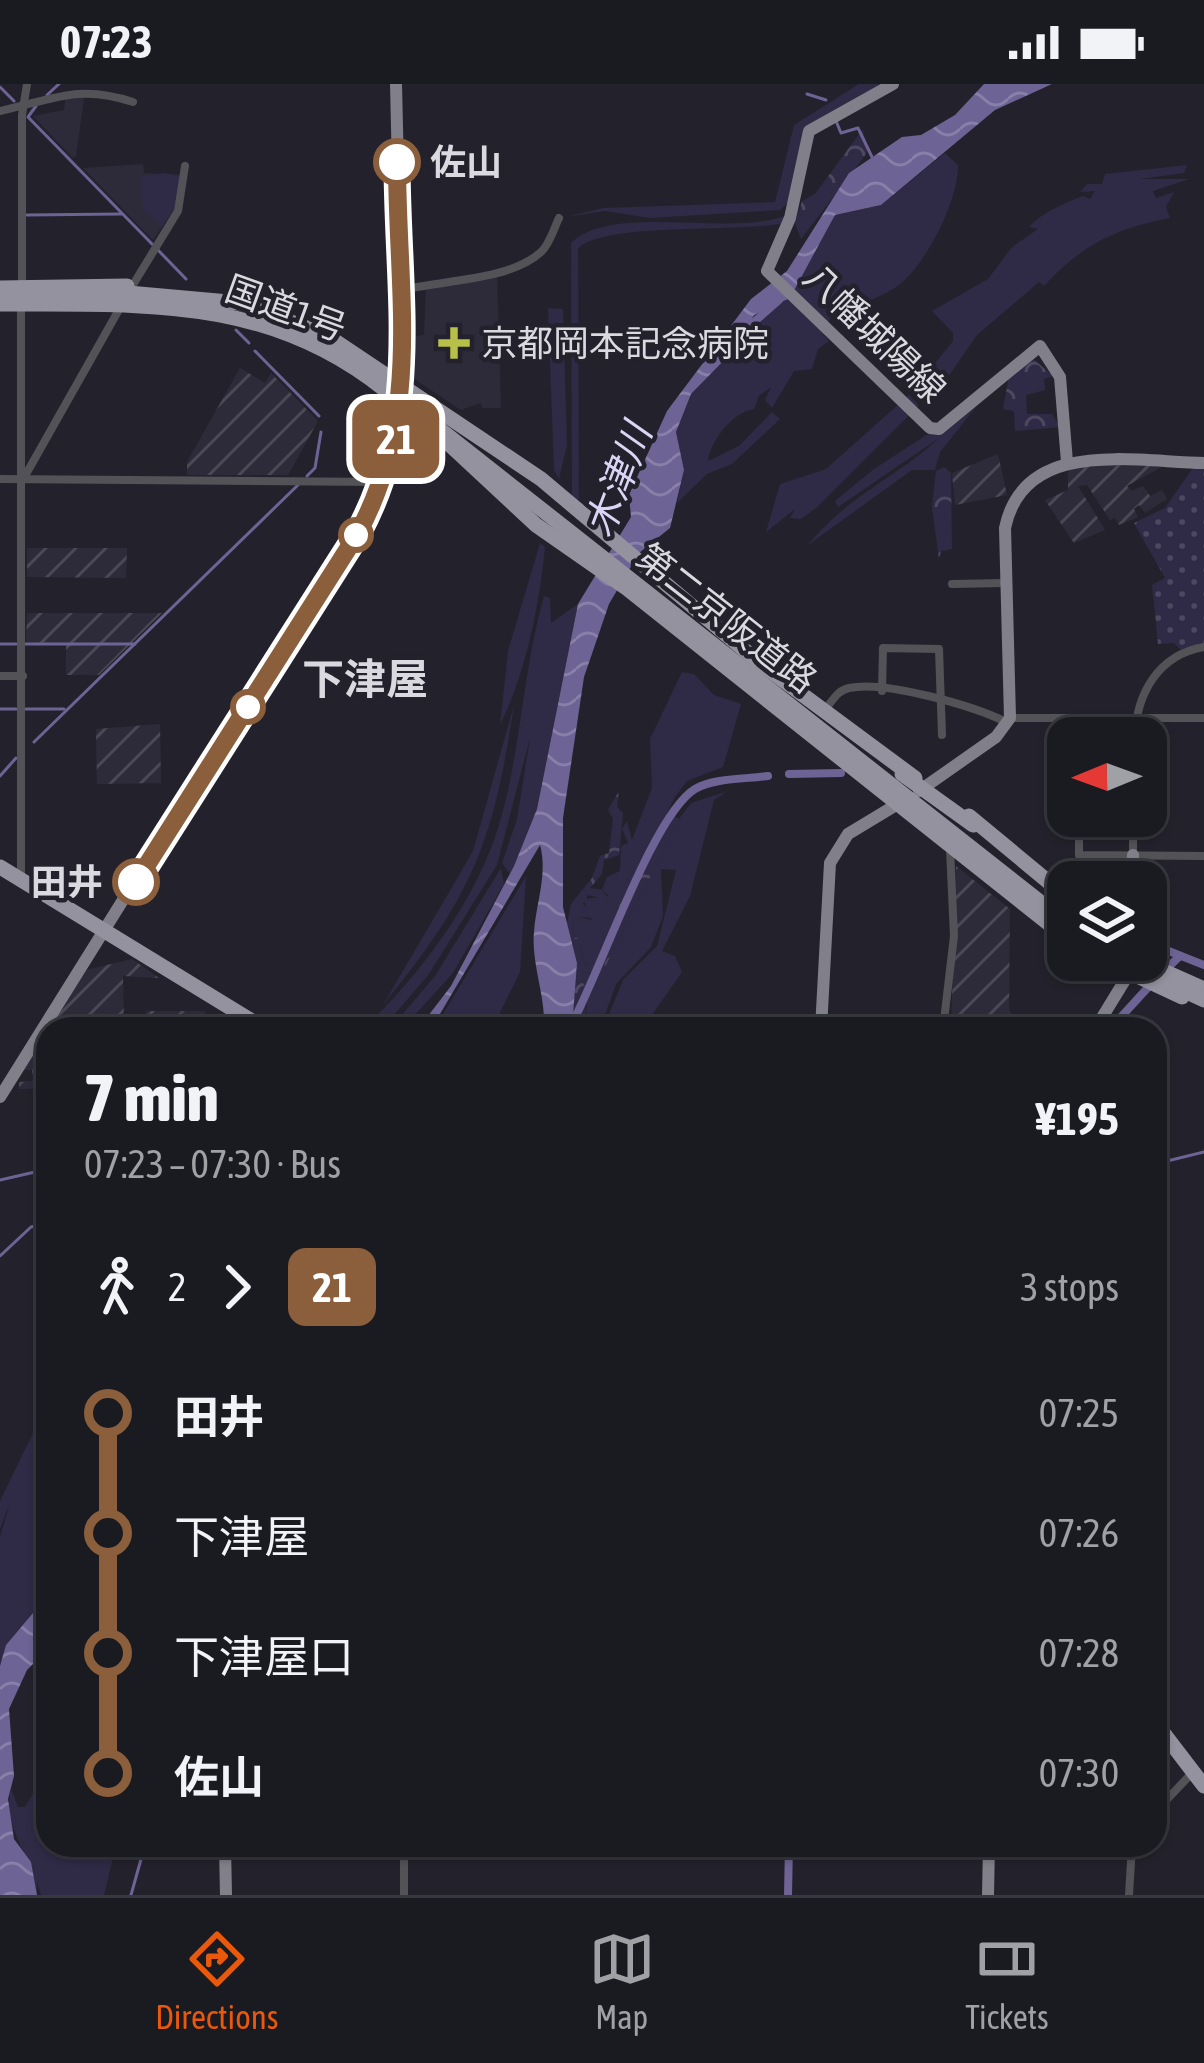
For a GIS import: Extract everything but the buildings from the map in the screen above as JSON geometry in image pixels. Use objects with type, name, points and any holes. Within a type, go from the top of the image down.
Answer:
[{"type":"highway","name":"国道1号","points":[[126,301],[178,291],[290,311],[352,343],[470,466],[561,544],[757,689],[950,849],[1047,922]]},
{"type":"highway","points":[[41,308],[55,295]]},
{"type":"highway","points":[[8,296],[126,301],[253,320]]},
{"type":"highway","points":[[8,296],[41,308],[126,301]]},
{"type":"highway","name":"第二京阪道路","points":[[8,296],[197,298],[296,324],[365,362],[1047,907]]},
{"type":"highway","name":"国道1号","points":[[126,301],[253,320],[323,349],[480,437],[570,502],[761,664],[927,786],[1047,886]]},
{"type":"highway","points":[[206,315],[281,334],[393,388]]},
{"type":"highway","points":[[480,437],[555,499],[631,575]]},
{"type":"highway","points":[[470,466],[529,511],[631,575]]},
{"type":"highway","points":[[824,727],[973,825],[1047,886]]},
{"type":"highway","points":[[824,727],[1047,921]]},
{"type":"highway","name":"第二京阪道路","points":[[824,727],[1047,889]]},
{"type":"highway","points":[[11,872],[235,1017]]},
{"type":"highway","points":[[103,934],[245,1017]]},
{"type":"highway","points":[[1167,980],[1204,997]]},
{"type":"highway","points":[[1163,981],[1204,997]]},
{"type":"highway","points":[[1167,1733],[1200,1773]]},
{"type":"main road","points":[[51,1017],[358,533],[382,482],[393,388],[403,363],[396,84]]},
{"type":"main road","name":"八幡城陽線","points":[[893,84],[808,131],[790,218],[767,272],[913,412],[939,429],[1040,346],[1063,388],[1067,462]]},
{"type":"main road","points":[[822,1017],[830,863],[848,834],[927,786],[1010,721],[1005,528],[1012,502],[1036,476],[1067,462],[1204,464]]},
{"type":"main road","points":[[1133,855],[1133,861]]},
{"type":"main road","points":[[1098,1017],[1118,981]]},
{"type":"main road","points":[[0,1097],[36,1040]]},
{"type":"main road","points":[[225,1857],[226,1895]]},
{"type":"main road","points":[[988,1895],[989,1857]]},
{"type":"street","points":[[11,872],[23,676],[22,478],[8,296],[26,84]]},
{"type":"street","points":[[0,110],[74,88],[116,93],[133,102]]},
{"type":"street","points":[[22,478],[178,212],[185,166]]},
{"type":"street","points":[[398,291],[502,269],[533,256],[543,250],[559,218]]},
{"type":"street","points":[[0,479],[382,482]]},
{"type":"street","points":[[952,584],[1005,583]]},
{"type":"street","points":[[1136,717],[1144,688],[1165,665],[1204,647]]},
{"type":"street","points":[[882,691],[883,648],[939,649],[942,735]]},
{"type":"street","points":[[0,676],[23,676]]},
{"type":"street","points":[[829,706],[847,688],[942,698],[1010,721],[1047,719]]},
{"type":"street","points":[[1167,719],[1204,718]]},
{"type":"street","points":[[1079,837],[1079,855],[1204,856]]},
{"type":"street","points":[[1133,837],[1133,855]]},
{"type":"street","points":[[945,1017],[954,936],[950,849]]},
{"type":"street","points":[[1167,1802],[1200,1773]]},
{"type":"street","points":[[404,1857],[404,1895]]},
{"type":"street","points":[[1129,1895],[1131,1857]]},
{"type":"shaded area","points":[[85,91],[73,158],[33,116],[64,110],[66,92]]},
{"type":"shaded area","points":[[143,164],[144,173],[182,175],[176,207],[153,240],[83,168]]},
{"type":"shaded area","name":"京都岡本記念病院","points":[[497,274],[501,408],[482,408],[481,403],[461,410],[410,376],[408,337],[424,335],[426,287]]},
{"type":"shaded area","points":[[240,368],[265,383],[271,373],[318,421],[288,475],[187,475],[187,462]]},
{"type":"shaded area","points":[[998,454],[1007,495],[955,505],[952,473]]},
{"type":"shaded area","points":[[1068,465],[1165,465],[1127,486],[1132,491],[1143,486],[1150,496],[1162,490],[1167,499],[1145,513],[1139,505],[1134,509],[1138,517],[1119,525],[1115,518],[1110,520],[1087,485],[1078,486],[1105,530],[1074,543],[1045,500],[1068,490]]},
{"type":"shaded area","points":[[27,548],[127,548],[126,578],[27,577]]},
{"type":"shaded area","points":[[27,613],[162,613],[99,675],[66,675],[66,643],[26,643]]},
{"type":"shaded area","points":[[160,724],[161,783],[97,784],[96,729]]},
{"type":"shaded area","points":[[956,866],[1010,909],[1009,1009],[1013,1017],[951,1017]]},
{"type":"shaded area","points":[[132,959],[159,978],[123,976],[124,1017],[56,1017],[86,970]]},
{"type":"shaded area","points":[[146,1011],[205,1011],[206,1017],[145,1017]]},
{"type":"shaded area","points":[[36,1048],[36,1088],[19,1089],[19,1082],[33,1081],[32,1070],[22,1070]]},
{"type":"green space","points":[[859,84],[889,84],[813,124],[790,201],[780,210],[650,218],[605,211],[566,217],[603,208],[775,202],[794,125]]},
{"type":"green space","points":[[863,129],[867,153],[801,239],[795,223],[802,201],[815,194]]},
{"type":"green space","points":[[945,153],[958,165],[957,180],[937,234],[916,267],[893,289],[831,317],[823,334],[829,341],[818,349],[812,369],[794,371],[772,408],[765,400],[771,387],[759,396],[754,409],[724,429],[708,461],[739,446],[772,412],[780,419],[732,464],[707,474],[677,503],[684,470],[676,432],[691,394],[735,349],[754,315],[790,298],[835,215],[881,205]]},
{"type":"green space","points":[[1187,165],[1184,173],[1140,179],[1189,179],[1153,191],[1156,198],[1174,192],[1166,207],[1170,218],[1115,234],[1085,250],[977,335],[950,374],[917,400],[911,393],[953,341],[953,333],[932,311],[988,279],[1012,247],[1038,229],[1029,227],[1034,222],[1083,196],[1090,199],[1095,191],[1080,192],[1087,184],[1102,184],[1105,174]]},
{"type":"green space","points":[[141,176],[181,176],[177,203],[162,227],[143,209]]},
{"type":"green space","points":[[787,215],[784,223],[764,226],[614,235],[578,249],[579,504],[572,498],[571,243],[590,231],[615,225],[735,223]]},
{"type":"green space","points":[[548,308],[563,309],[567,445],[559,479],[554,470]]},
{"type":"green space","points":[[1031,357],[1053,376],[1044,379],[1045,390],[1026,395],[1027,414],[1052,414],[1060,427],[1015,431],[1014,411],[1003,409],[1009,376]]},
{"type":"green space","points":[[909,395],[919,405],[816,508],[801,519],[790,518],[795,509],[766,532],[780,484],[826,469]]},
{"type":"green space","points":[[979,401],[944,433],[976,407],[940,452],[935,470],[912,470],[808,545],[840,512],[939,438],[838,507],[835,501],[874,469]]},
{"type":"green space","points":[[1195,465],[1204,466],[1204,644],[1181,650],[1174,643],[1158,644],[1152,585],[1165,578],[1134,523],[1165,508]]},
{"type":"green space","points":[[944,467],[951,473],[952,549],[941,551],[939,559],[932,507],[936,471]]},
{"type":"green space","points":[[540,543],[545,547],[530,639],[500,725],[508,651]]},
{"type":"green space","points":[[544,596],[550,598],[551,623],[578,604],[537,809],[514,866],[510,874],[502,863],[517,819],[530,738],[497,865],[429,974],[392,1017],[374,1017],[439,942],[483,866],[510,781]]},
{"type":"green space","points":[[682,672],[694,674],[714,695],[741,704],[723,767],[687,781],[675,797],[602,943],[602,960],[585,965],[579,939],[573,937],[574,916],[592,920],[583,899],[609,896],[602,890],[607,877],[620,871],[621,846],[628,843],[622,829],[627,821],[632,840],[652,788],[650,739]]},
{"type":"green space","points":[[514,705],[497,796],[474,867],[438,932],[383,1005],[473,851]]},
{"type":"green space","points":[[619,791],[617,807],[623,813],[619,855],[604,860],[602,874],[590,888],[602,890],[609,900],[588,895],[583,904],[598,918],[574,917],[573,937],[587,941],[580,945],[585,965],[602,960],[597,946],[663,826],[658,820],[668,813],[679,819],[605,967],[595,966],[589,974],[595,979],[582,982],[589,991],[584,1017],[573,1017],[577,963],[567,923],[571,904],[592,878],[600,856],[609,853],[613,818],[608,810]]},
{"type":"green space","points":[[728,791],[714,800],[690,896],[662,951],[675,956],[682,972],[650,1017],[608,1017],[623,980],[657,946],[676,870],[661,869],[663,916],[651,947],[616,984],[604,1017],[585,1017],[582,982],[594,979],[589,970],[595,966],[605,967],[691,803]]},
{"type":"green space","points":[[501,868],[504,884],[453,973],[413,1017],[400,1017],[435,976]]},
{"type":"green space","points":[[526,876],[520,972],[498,1017],[441,1017]]},
{"type":"green space","points":[[36,1427],[36,1608],[6,1645],[0,1666],[0,1537],[10,1503],[0,1529],[0,1501]]},
{"type":"green space","points":[[36,1788],[36,1857],[113,1857],[104,1895],[41,1895],[37,1881],[37,1895],[10,1817],[11,1789],[18,1807],[25,1807]]},
{"type":"water","points":[[984,84],[1052,84],[995,110],[881,205],[835,215],[790,298],[754,315],[735,349],[691,394],[676,432],[684,470],[670,528],[639,553],[609,604],[584,677],[563,818],[563,907],[577,963],[573,1017],[544,1017],[534,944],[542,878],[540,845],[438,1017],[427,1017],[451,986],[514,866],[537,809],[578,604],[631,517],[629,495],[667,411],[751,299],[787,271],[849,173],[902,137],[921,135],[955,115]]},
{"type":"water","points":[[36,1609],[36,1661],[9,1709],[14,1776],[8,1799],[14,1839],[31,1862],[37,1895],[0,1895],[0,1666],[6,1645]]},
{"type":"waterway","points":[[47,95],[59,84]]},
{"type":"waterway","points":[[0,87],[14,101]]},
{"type":"waterway","points":[[807,94],[826,100]]},
{"type":"waterway","points":[[36,106],[28,117],[152,244]]},
{"type":"waterway","points":[[836,121],[841,133],[858,128],[872,157]]},
{"type":"waterway","points":[[27,215],[121,214]]},
{"type":"waterway","points":[[158,250],[186,279]]},
{"type":"waterway","name":"木津川","points":[[745,330],[779,300]]},
{"type":"waterway","points":[[236,330],[249,343]]},
{"type":"waterway","points":[[255,351],[319,416]]},
{"type":"waterway","points":[[307,476],[315,468],[321,432]]},
{"type":"waterway","points":[[34,742],[298,485]]},
{"type":"waterway","points":[[0,644],[16,644]]},
{"type":"waterway","points":[[26,644],[135,644]]},
{"type":"waterway","points":[[0,709],[16,709]]},
{"type":"waterway","points":[[26,709],[64,709]]},
{"type":"waterway","points":[[0,776],[16,758]]},
{"type":"waterway","points":[[789,774],[841,773]]},
{"type":"waterway","points":[[575,1017],[644,863],[678,805],[702,785],[768,776]]},
{"type":"waterway","points":[[1167,950],[1204,965]]},
{"type":"waterway","points":[[1167,968],[1180,956]]},
{"type":"waterway","points":[[1121,1017],[1153,982]]},
{"type":"waterway","points":[[1167,1161],[1204,1152]]},
{"type":"waterway","points":[[0,1180],[36,1172]]},
{"type":"waterway","points":[[0,1256],[36,1226]]},
{"type":"waterway","points":[[131,1895],[142,1857]]},
{"type":"waterway","points":[[788,1895],[789,1857]]},
{"type":"bus line","name":"21","points":[[136,882],[358,533],[382,482],[399,425],[403,387],[397,162]]},
{"type":"place","name":"佐山","points":[[397,162]]},
{"type":"place","name":"京都岡本記念病院","points":[[454,343]]},
{"type":"place","name":"田井","points":[[136,882]]},
{"type":"district","name":"下津屋","points":[[365,679]]}]
